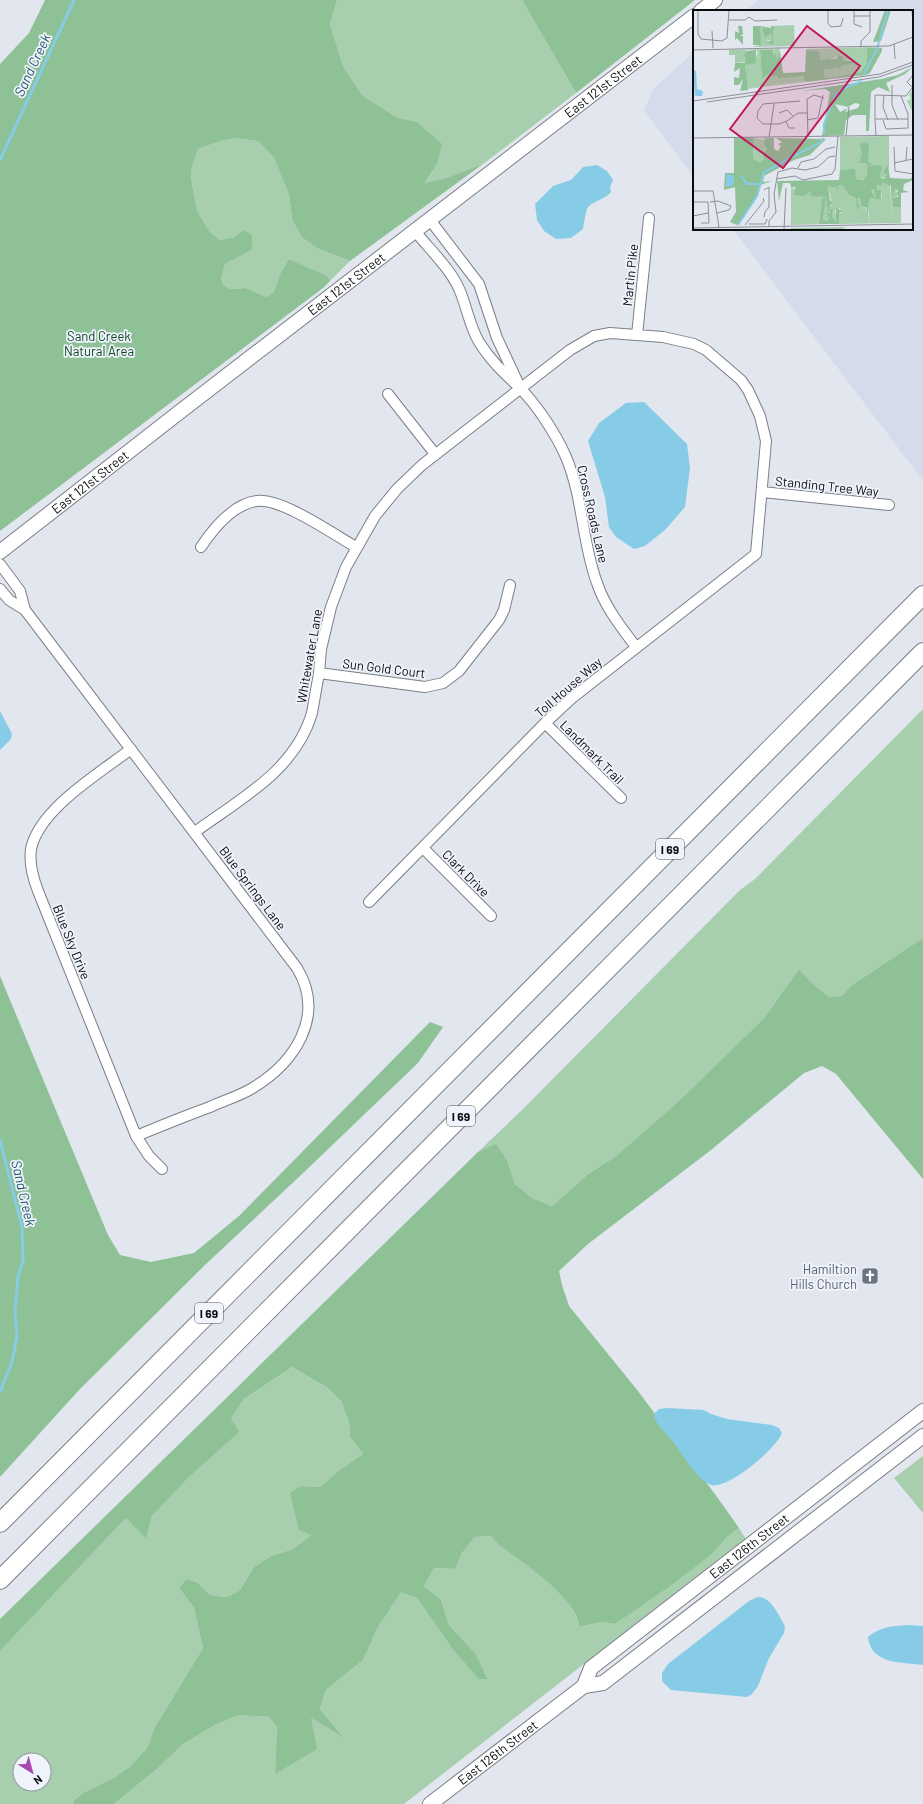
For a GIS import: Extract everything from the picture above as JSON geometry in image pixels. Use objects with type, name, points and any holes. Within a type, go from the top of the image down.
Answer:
[{"type":"highway","name":"I 69","points":[[0,1522],[923,595]]},
{"type":"highway","name":"I 69","points":[[0,1580],[923,652]]},
{"type":"main road","points":[[702,10],[715,0]]},
{"type":"main road","name":"East 121st Street","points":[[0,552],[693,17]]},
{"type":"main road","name":"East 126th Street","points":[[584,1686],[590,1668],[923,1411]]},
{"type":"main road","name":"East 126th Street","points":[[430,1804],[584,1686],[604,1683],[923,1436]]},
{"type":"street","name":"Martin Pike","points":[[637,335],[649,218]]},
{"type":"street","name":"Cross Roads Lane","points":[[430,220],[479,284],[497,338],[520,388]]},
{"type":"street","name":"Cross Roads Lane","points":[[415,231],[451,275],[460,291],[478,341],[495,365],[520,388],[546,422],[566,458],[572,474],[596,582],[612,613],[636,648]]},
{"type":"street","name":"Whitewater Lane","points":[[195,832],[268,779],[292,754],[309,724],[319,673],[321,650],[331,607],[346,567],[375,516],[390,497],[435,454],[570,350],[594,336],[610,333],[637,335]]},
{"type":"street","name":"Toll House Way","points":[[369,902],[545,724],[585,687],[756,554],[766,441],[764,427],[754,401],[741,380],[715,356],[694,344],[663,337],[637,335]]},
{"type":"street","points":[[388,394],[435,454]]},
{"type":"street","name":"Standing Tree Way","points":[[762,492],[889,505]]},
{"type":"street","points":[[201,547],[214,529],[234,511],[248,503],[266,501],[286,507],[356,547]]},
{"type":"street","name":"Blue Springs Lane","points":[[0,564],[20,591],[25,610]]},
{"type":"street","name":"Sun Gold Court","points":[[319,673],[425,687],[443,683],[459,671],[499,620],[506,604],[510,585]]},
{"type":"street","name":"Blue Springs Lane","points":[[0,589],[9,600],[25,610],[297,968],[306,987],[309,1013],[306,1028],[295,1048],[285,1060],[262,1081],[235,1096],[136,1136]]},
{"type":"street","name":"Landmark Trail","points":[[545,724],[621,798]]},
{"type":"street","name":"Blue Sky Drive","points":[[131,749],[52,811],[38,832],[31,849],[31,865],[38,891],[136,1136],[150,1156],[162,1169]]},
{"type":"street","name":"Clark Drive","points":[[423,848],[491,916]]},
{"type":"shaded area","points":[[759,0],[923,0],[923,481],[734,230],[913,230],[913,10],[746,10]]},
{"type":"shaded area","points":[[693,53],[693,176],[644,110],[653,89]]},
{"type":"green space","name":"Sand Creek Natural Area","points":[[45,0],[337,0],[330,24],[343,66],[362,95],[396,117],[417,122],[442,144],[437,164],[425,183],[443,179],[483,164],[350,261],[319,249],[302,237],[292,219],[289,195],[274,158],[258,141],[236,138],[221,141],[198,149],[192,167],[191,177],[197,211],[210,232],[220,240],[234,237],[243,230],[252,235],[252,250],[225,264],[221,278],[223,285],[230,289],[245,288],[267,297],[274,292],[280,274],[289,259],[327,276],[330,281],[323,288],[0,531],[0,64],[29,33]]},
{"type":"green space","points":[[337,0],[522,0],[576,93],[483,164],[425,184],[437,164],[417,122],[396,117],[362,95],[343,66],[330,24]]},
{"type":"green space","points":[[522,0],[695,0],[576,93]]},
{"type":"green space","points":[[236,138],[258,141],[274,158],[289,195],[292,219],[319,249],[350,261],[330,281],[326,276],[289,259],[280,274],[274,292],[267,297],[245,288],[230,289],[223,285],[221,278],[225,264],[252,250],[243,230],[234,237],[220,240],[210,232],[197,211],[191,177],[192,167],[198,149],[221,141]]},
{"type":"green space","points":[[923,709],[923,938],[852,985],[843,996],[829,997],[812,983],[799,969],[765,1017],[681,1099],[615,1157],[588,1174],[552,1206],[532,1198],[515,1184],[507,1160],[496,1145],[478,1152],[523,1109],[740,890],[755,879]]},
{"type":"green space","points":[[923,938],[923,1179],[836,1074],[822,1066],[804,1073],[711,1150],[588,1244],[559,1271],[569,1306],[638,1391],[739,1528],[727,1537],[713,1553],[673,1584],[615,1624],[601,1622],[579,1627],[576,1616],[569,1604],[559,1592],[533,1570],[498,1544],[491,1536],[475,1537],[462,1553],[455,1569],[434,1568],[424,1586],[441,1600],[449,1625],[475,1653],[487,1679],[479,1679],[451,1647],[417,1598],[401,1592],[378,1627],[363,1660],[326,1690],[320,1709],[343,1737],[311,1718],[317,1749],[275,1774],[277,1727],[269,1717],[238,1715],[215,1725],[183,1744],[157,1769],[114,1804],[73,1804],[74,1800],[83,1793],[115,1777],[131,1766],[147,1748],[155,1727],[203,1648],[194,1608],[179,1588],[186,1579],[197,1582],[210,1595],[227,1597],[240,1590],[254,1567],[271,1556],[293,1549],[311,1535],[299,1530],[290,1493],[301,1486],[320,1487],[338,1471],[363,1454],[350,1437],[349,1422],[341,1401],[328,1388],[292,1367],[244,1399],[231,1418],[239,1432],[191,1475],[152,1516],[146,1538],[126,1518],[0,1651],[0,1619],[478,1152],[496,1144],[507,1160],[515,1184],[532,1198],[552,1206],[588,1174],[615,1157],[681,1099],[765,1017],[799,969],[812,983],[829,997],[842,996],[852,985]]},
{"type":"green space","points":[[0,976],[108,1235],[120,1255],[151,1262],[194,1253],[239,1216],[430,1022],[443,1027],[418,1063],[206,1264],[80,1389],[0,1477]]},
{"type":"green space","points":[[292,1367],[328,1388],[341,1401],[349,1422],[350,1437],[363,1454],[338,1471],[320,1487],[301,1486],[311,1535],[293,1549],[271,1556],[254,1567],[240,1590],[227,1597],[210,1595],[197,1582],[186,1579],[179,1588],[194,1608],[203,1648],[155,1727],[147,1748],[131,1766],[115,1777],[83,1793],[74,1800],[73,1804],[0,1804],[0,1651],[126,1518],[146,1537],[152,1516],[191,1475],[244,1399]]},
{"type":"green space","points":[[923,1456],[923,1513],[894,1478]]},
{"type":"green space","points":[[739,1528],[747,1541],[734,1547],[404,1804],[114,1804],[157,1769],[183,1744],[215,1725],[238,1715],[269,1717],[277,1727],[275,1773],[311,1718],[342,1736],[320,1709],[326,1690],[363,1660],[378,1627],[401,1591],[417,1598],[451,1647],[475,1653],[449,1625],[441,1600],[424,1586],[434,1568],[455,1569],[462,1553],[475,1537],[491,1536],[555,1588],[575,1613],[579,1627],[601,1622],[615,1624],[713,1553],[727,1537]]},
{"type":"water","points":[[597,165],[607,171],[613,180],[610,187],[611,192],[589,206],[586,211],[583,229],[571,238],[556,239],[544,231],[537,220],[535,204],[553,186],[571,180],[583,167]]},
{"type":"water","points":[[644,402],[687,444],[690,468],[685,507],[665,530],[645,546],[634,549],[616,537],[609,527],[605,497],[588,441],[599,423],[626,403]]},
{"type":"water","points":[[0,711],[12,734],[11,739],[0,750]]},
{"type":"water","points":[[659,1409],[704,1410],[727,1419],[772,1425],[779,1428],[782,1433],[771,1449],[751,1467],[728,1481],[719,1485],[711,1485],[696,1473],[657,1422],[654,1414]]},
{"type":"water","points":[[758,1597],[767,1600],[771,1604],[785,1626],[784,1633],[769,1658],[758,1686],[752,1694],[747,1697],[671,1690],[662,1681],[662,1673],[668,1664],[749,1601]]},
{"type":"water","points":[[907,1625],[923,1626],[923,1665],[889,1660],[875,1653],[870,1646],[868,1637],[877,1631]]},
{"type":"waterway","name":"Sand Creek","points":[[0,160],[74,0]]},
{"type":"waterway","name":"Sand Creek","points":[[0,1140],[22,1227],[23,1261],[18,1277],[15,1311],[17,1336],[12,1362],[0,1392]]},
{"type":"place","name":"Hamiltion Hills Church","points":[[870,1276]]}]
